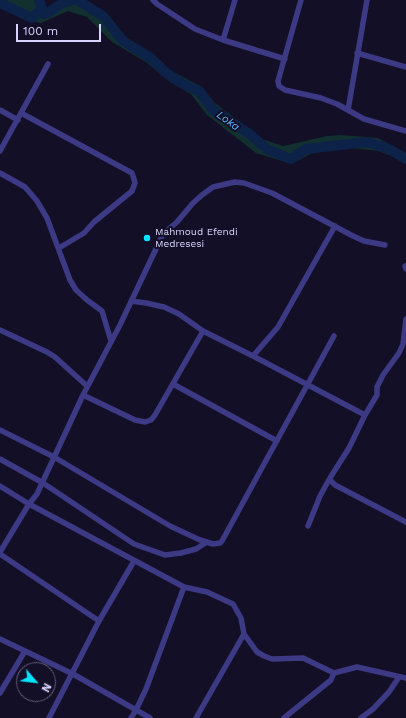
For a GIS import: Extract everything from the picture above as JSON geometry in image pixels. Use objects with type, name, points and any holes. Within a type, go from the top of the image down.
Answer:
[{"type":"street","points":[[153,0],[195,29],[223,40],[285,59]]},
{"type":"street","points":[[223,40],[235,0]]},
{"type":"street","points":[[301,0],[278,81],[279,86],[285,90],[321,98],[364,119],[406,131]]},
{"type":"street","points":[[348,110],[367,0]]},
{"type":"street","points":[[357,53],[406,67]]},
{"type":"street","points":[[0,151],[48,64]]},
{"type":"street","points":[[0,110],[18,120]]},
{"type":"street","points":[[22,113],[132,173],[134,179],[135,184],[132,191],[94,222],[84,234],[59,248]]},
{"type":"street","points":[[0,173],[25,186],[37,201],[47,218],[70,280],[76,290],[102,311],[110,341]]},
{"type":"street","points":[[99,621],[0,553],[29,504],[38,494],[87,386],[131,302],[163,234],[177,222],[193,203],[213,187],[235,182],[244,183],[272,192],[364,241],[385,245]]},
{"type":"street","points":[[254,356],[278,327],[335,226]]},
{"type":"street","points":[[131,302],[146,303],[164,307],[179,314],[203,331],[254,356],[365,415]]},
{"type":"street","points":[[308,526],[320,496],[377,395],[377,387],[383,375],[399,353],[406,319]]},
{"type":"street","points":[[0,330],[55,357],[87,386]]},
{"type":"street","points":[[83,395],[135,420],[145,422],[151,420],[203,331]]},
{"type":"street","points":[[0,430],[54,457],[170,526],[213,544],[222,541],[334,336]]},
{"type":"street","points":[[173,384],[277,441]]},
{"type":"street","points":[[0,458],[43,483],[134,544],[165,555],[196,549],[207,542]]},
{"type":"street","points":[[330,478],[335,485],[406,522]]},
{"type":"street","points":[[0,486],[29,504],[184,587],[207,592],[233,604],[241,618],[244,634],[257,652],[264,656],[272,659],[303,658],[334,673],[357,667],[404,678]]},
{"type":"street","points":[[49,718],[99,621],[134,561]]},
{"type":"street","points":[[131,718],[146,689],[184,587]]},
{"type":"street","points":[[196,718],[244,634]]},
{"type":"street","points":[[0,639],[72,674],[150,718]]},
{"type":"street","points":[[0,692],[25,651]]},
{"type":"street","points":[[284,718],[331,680],[334,673]]},
{"type":"street","points":[[361,718],[373,709],[404,678]]},
{"type":"green space","points":[[0,0],[43,0],[47,10],[59,0],[79,0],[104,15],[125,37],[153,54],[170,70],[202,87],[215,103],[263,142],[265,140],[283,146],[327,136],[341,135],[378,138],[406,153],[406,164],[392,156],[378,151],[352,148],[312,153],[292,164],[256,153],[207,115],[191,94],[170,82],[146,62],[112,42],[87,17],[68,11],[41,23],[24,19],[0,6]]},
{"type":"waterway","name":"Loka","points":[[39,0],[44,14]]},
{"type":"waterway","name":"Loka","points":[[0,3],[32,18],[37,13],[48,13],[62,3],[72,0]]},
{"type":"waterway","name":"Loka","points":[[77,0],[103,16],[123,41],[151,58],[165,72],[178,81],[200,92],[213,110],[251,135],[267,149],[291,159],[306,149],[367,142],[389,149],[406,159]]},
{"type":"place","name":"Mahmoud Efendi Medresesi","points":[[147,238]]}]
